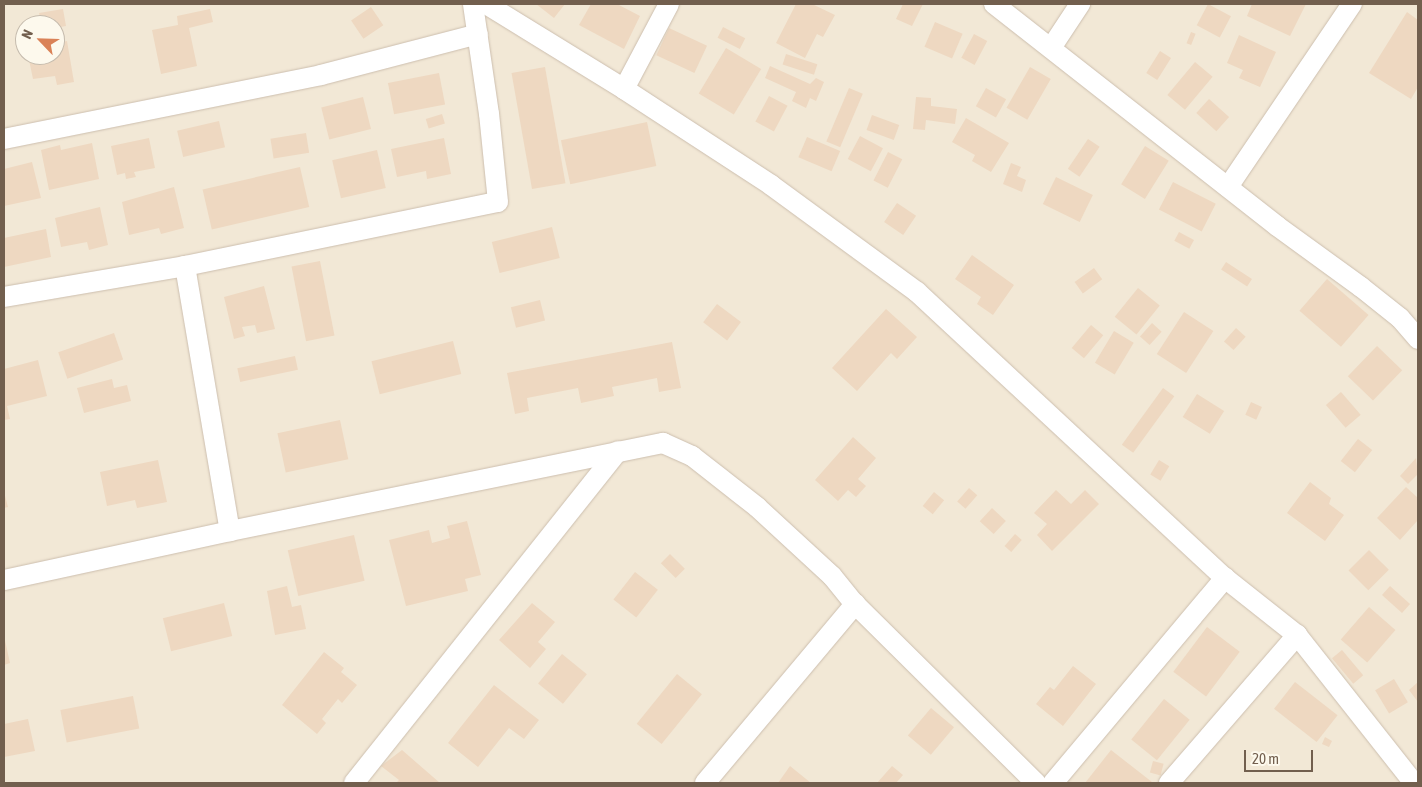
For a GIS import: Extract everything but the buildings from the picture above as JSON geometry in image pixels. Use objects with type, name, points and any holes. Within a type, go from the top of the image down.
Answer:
[{"type":"street","points":[[4,297],[185,266],[498,202],[489,114],[473,4]]},
{"type":"street","points":[[486,4],[624,89],[771,185],[917,292],[1225,578],[1297,635],[1414,783]]},
{"type":"street","points":[[624,89],[668,4]]},
{"type":"street","points":[[994,4],[1277,226],[1368,292],[1400,318],[1418,339]]},
{"type":"street","points":[[1051,48],[1080,4]]},
{"type":"street","points":[[1228,187],[1352,4]]},
{"type":"street","points":[[4,138],[321,75],[478,34]]},
{"type":"street","points":[[185,266],[230,531]]},
{"type":"street","points":[[4,580],[230,531],[663,443],[692,456],[777,526],[837,581],[855,604],[1036,783]]},
{"type":"street","points":[[354,783],[618,451]]},
{"type":"street","points":[[1053,783],[1225,578]]},
{"type":"street","points":[[705,783],[855,604]]},
{"type":"street","points":[[1169,783],[1297,635]]},
{"type":"shaded area","points":[[4,4],[1418,4],[1418,783],[4,783]]}]
